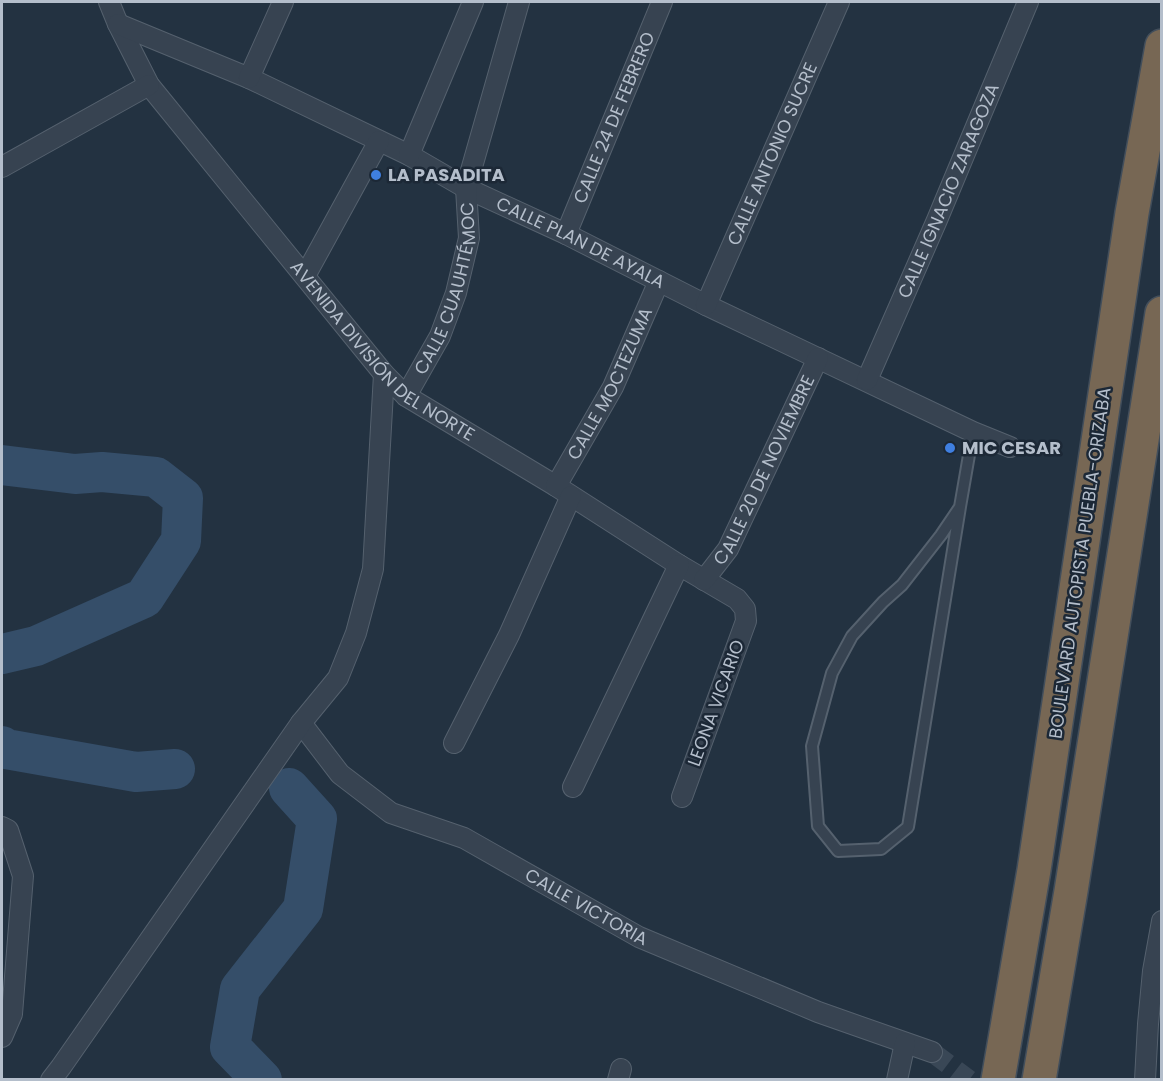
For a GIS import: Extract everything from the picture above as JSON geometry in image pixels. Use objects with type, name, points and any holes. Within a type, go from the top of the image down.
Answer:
[{"type":"highway","name":"BOULEVARD AUTOPISTA PUEBLA-ORIZABA","points":[[998,1080],[1034,870],[1132,213],[1161,46]]},
{"type":"highway","points":[[1039,1080],[1073,879],[1161,313]]},
{"type":"street","name":"AVENIDA DIVISIÓN DEL NORTE","points":[[109,2],[149,85],[384,374],[406,396],[737,599],[745,609]]},
{"type":"street","points":[[249,78],[283,2]]},
{"type":"street","points":[[410,155],[473,2]]},
{"type":"street","name":"CALLE CUAUHTÉMOC","points":[[406,396],[440,336],[456,293],[469,238],[466,188],[519,2]]},
{"type":"street","name":"CALLE 24 DE FEBRERO","points":[[566,234],[662,2]]},
{"type":"street","name":"CALLE ANTONIO SUCRE","points":[[706,305],[839,2]]},
{"type":"street","name":"CALLE IGNACIO ZARAGOZA","points":[[867,380],[942,209],[1028,2]]},
{"type":"street","name":"CALLE PLAN DE AYALA","points":[[118,24],[249,78],[410,155],[466,188],[566,234],[706,305],[1010,447]]},
{"type":"street","points":[[2,167],[149,85]]},
{"type":"street","points":[[305,276],[379,141]]},
{"type":"street","name":"CALLE MOCTEZUMA","points":[[454,743],[509,635],[564,491],[659,281]]},
{"type":"street","name":"CALLE 20 DE NOVIEMBRE","points":[[704,580],[728,549],[818,358]]},
{"type":"street","points":[[51,1080],[301,723],[338,678],[356,633],[373,569],[384,374]]},
{"type":"street","points":[[573,787],[679,565]]},
{"type":"street","name":"LEONA VICARIO","points":[[682,796],[746,621],[745,609]]},
{"type":"street","name":"CALLE VICTORIA","points":[[301,723],[340,774],[391,813],[464,838],[639,937],[818,1012],[932,1052]]},
{"type":"street","points":[[2,826],[8,830],[23,876],[12,1014],[2,1037]]},
{"type":"street","points":[[1145,1080],[1153,971],[1161,921]]},
{"type":"street","points":[[897,1080],[905,1043]]},
{"type":"lane","points":[[960,507],[902,585],[852,636],[832,673],[812,746],[818,826],[838,851],[881,849],[908,827],[974,432]]},
{"type":"waterway","points":[[2,465],[75,474],[102,472],[156,477],[183,498],[181,541],[144,598],[36,646],[2,654]]},
{"type":"waterway","points":[[2,746],[6,749],[136,772],[175,769]]},
{"type":"waterway","points":[[262,1080],[230,1047],[240,989],[303,909],[317,819],[289,788]]},
{"type":"tunnel","points":[[932,1052],[969,1080]]},
{"type":"place","name":"LA PASADITA","points":[[376,175]]},
{"type":"place","name":"MIC CESAR","points":[[950,448]]}]
